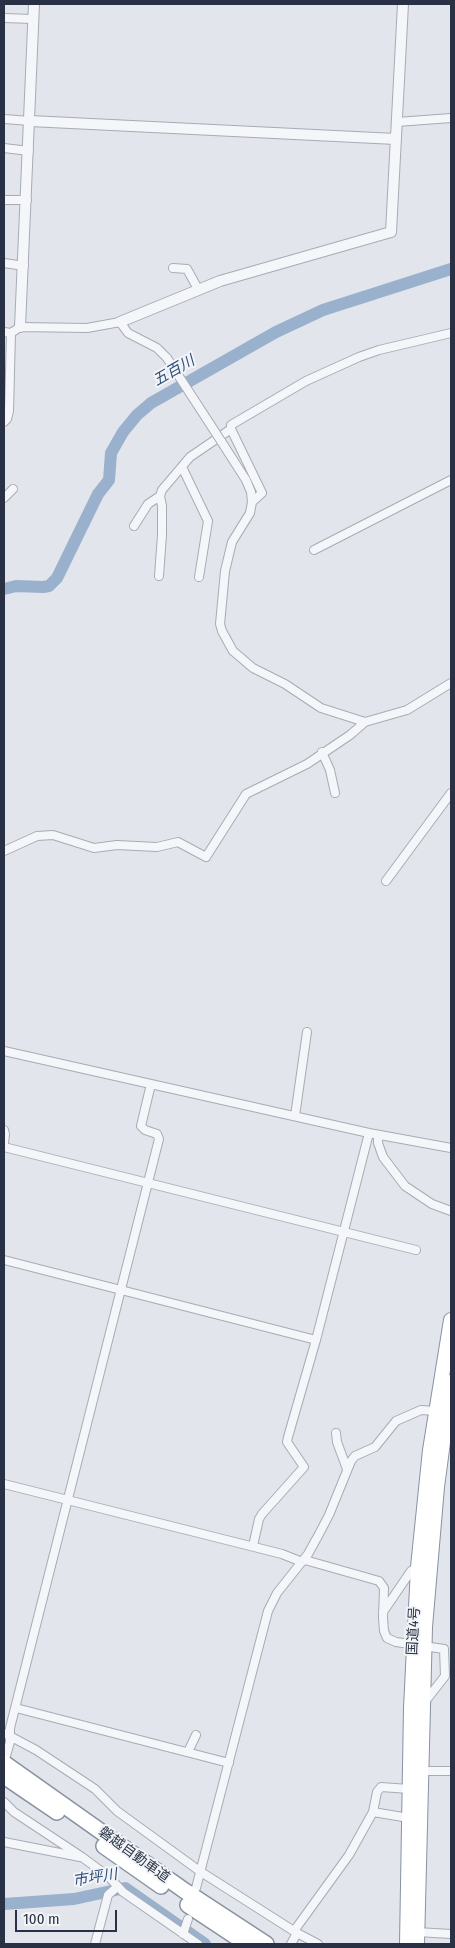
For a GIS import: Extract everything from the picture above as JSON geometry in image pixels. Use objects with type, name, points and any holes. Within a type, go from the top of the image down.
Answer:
[{"type":"highway","name":"国道4号","points":[[417,1938],[423,1706],[419,1646],[418,1567],[436,1411],[451,1320]]},
{"type":"highway","name":"国道4号","points":[[407,1944],[409,1789],[419,1646],[451,1382]]},
{"type":"highway","name":"磐越自動車道","points":[[5,1760],[185,1891],[266,1944]]},
{"type":"highway","name":"磐越自動車道","points":[[4,1776],[180,1900],[247,1944]]},
{"type":"street","points":[[20,327],[34,4]]},
{"type":"street","points":[[4,422],[7,420],[9,410],[7,332],[20,327],[87,328],[120,322],[220,281],[391,232],[403,4]]},
{"type":"street","points":[[4,18],[33,19]]},
{"type":"street","points":[[398,122],[451,118]]},
{"type":"street","points":[[4,119],[396,139]]},
{"type":"street","points":[[4,148],[29,151]]},
{"type":"street","points":[[4,200],[27,200]]},
{"type":"street","points":[[4,263],[24,266]]},
{"type":"street","points":[[173,268],[187,269],[198,290]]},
{"type":"street","points":[[120,322],[128,333],[157,348],[166,358],[246,480],[251,492],[250,513],[232,542],[224,571],[220,624],[232,651],[253,668],[284,684],[321,708],[365,722]]},
{"type":"street","points":[[134,526],[148,504],[160,496],[167,482],[190,458],[230,429],[231,425],[306,381],[359,357],[379,350],[451,333]]},
{"type":"street","points":[[230,429],[262,493],[252,502]]},
{"type":"street","points":[[182,467],[208,521],[199,577]]},
{"type":"street","points":[[314,550],[451,480]]},
{"type":"street","points":[[4,498],[13,489]]},
{"type":"street","points":[[159,576],[162,535],[160,496]]},
{"type":"street","points":[[4,851],[37,836],[53,835],[94,848],[117,845],[157,847],[178,842],[206,857],[246,794],[307,764],[322,752],[350,735],[365,722],[407,710],[451,683]]},
{"type":"street","points":[[322,752],[330,770],[335,793]]},
{"type":"street","points":[[386,881],[451,793]]},
{"type":"street","points":[[294,1116],[307,1032]]},
{"type":"street","points":[[4,1051],[378,1135],[451,1148]]},
{"type":"street","points":[[5,1760],[7,1731],[16,1708],[159,1139],[157,1134],[145,1130],[141,1126],[151,1084]]},
{"type":"street","points":[[4,1130],[6,1134],[4,1143]]},
{"type":"street","points":[[253,1546],[259,1519],[262,1514],[304,1467],[288,1442],[369,1133]]},
{"type":"street","points":[[378,1135],[378,1144],[383,1157],[405,1186],[432,1204],[451,1212]]},
{"type":"street","points":[[4,1147],[416,1250]]},
{"type":"street","points":[[4,1260],[316,1340]]},
{"type":"street","points":[[196,1888],[268,1611],[277,1593],[308,1554],[329,1515],[347,1469],[355,1456],[375,1447],[396,1420],[421,1410],[436,1411]]},
{"type":"street","points":[[336,1433],[337,1442],[347,1469]]},
{"type":"street","points":[[4,1484],[253,1546],[302,1562],[306,1560],[379,1581],[384,1588],[384,1631],[387,1638],[396,1642],[444,1649],[448,1657],[445,1676],[423,1706]]},
{"type":"street","points":[[383,1612],[412,1571],[418,1567]]},
{"type":"street","points":[[16,1708],[229,1763]]},
{"type":"street","points":[[7,1731],[95,1789],[117,1811],[201,1872],[295,1932],[318,1944]]},
{"type":"street","points":[[188,1752],[196,1735]]},
{"type":"street","points":[[421,1771],[451,1771]]},
{"type":"street","points":[[291,1944],[295,1932],[349,1855],[373,1812],[377,1792],[380,1787],[409,1789]]},
{"type":"street","points":[[4,1802],[14,1812],[82,1857],[109,1878],[117,1887],[198,1944]]},
{"type":"street","points":[[373,1812],[409,1818]]},
{"type":"street","points":[[4,1842],[82,1857]]},
{"type":"street","points":[[95,1944],[108,1895],[117,1887]]},
{"type":"street","points":[[183,1934],[188,1919]]},
{"type":"street","points":[[417,1938],[451,1934]]},
{"type":"waterway","name":"五百川","points":[[4,589],[16,586],[49,586],[57,578],[98,494],[109,480],[111,453],[123,432],[137,415],[151,403],[276,332],[323,310],[451,269]]},
{"type":"waterway","name":"市坪川","points":[[4,1904],[74,1899],[125,1888],[205,1944]]}]
